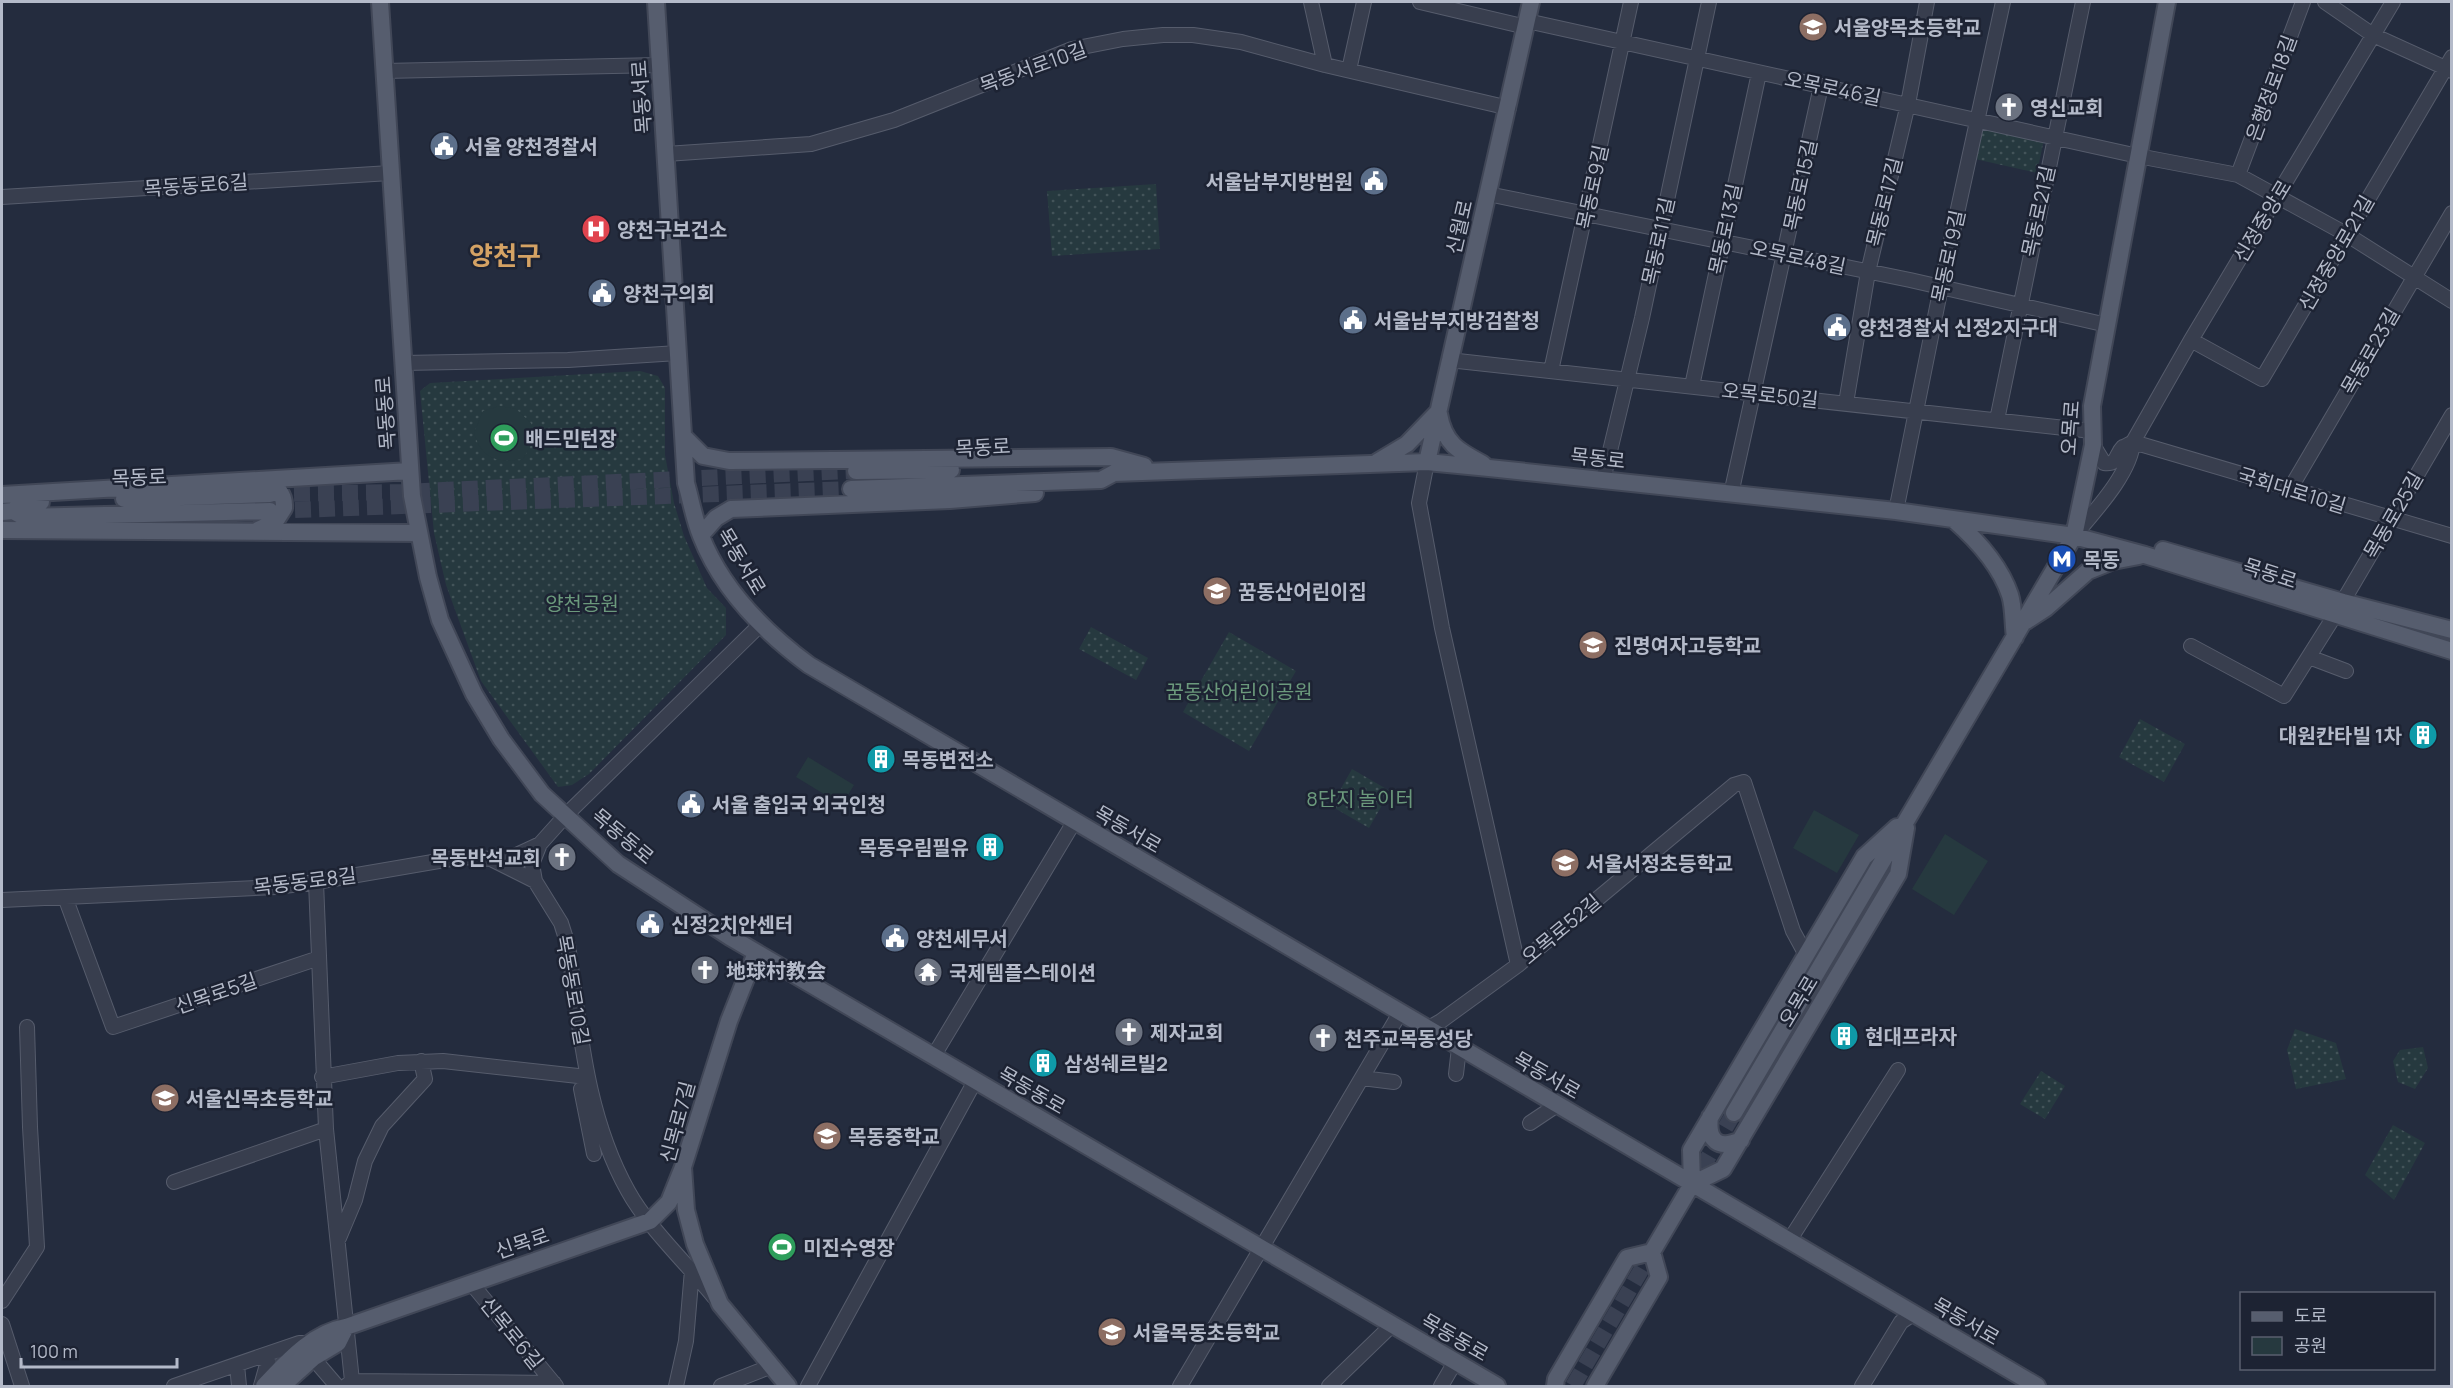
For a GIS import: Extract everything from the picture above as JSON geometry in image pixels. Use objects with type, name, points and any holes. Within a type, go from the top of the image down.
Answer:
[{"type":"main road","name":"목동동로","points":[[380,2],[411,496],[418,533],[440,620],[474,694],[501,739],[535,785],[618,864],[756,953],[1497,1386]]},
{"type":"main road","name":"목동서로","points":[[656,2],[686,483],[700,535],[726,582],[760,625],[809,665],[2037,1386]]},
{"type":"main road","name":"신월로","points":[[1427,462],[1509,108],[1531,2]]},
{"type":"main road","name":"오목로","points":[[1734,1113],[2074,536],[2092,438],[2092,405],[2167,2]]},
{"type":"main road","points":[[1373,464],[1408,442],[1439,411]]},
{"type":"main road","points":[[1439,411],[1442,430],[1446,438],[1463,453],[1489,468]]},
{"type":"main road","points":[[683,436],[703,456],[729,461],[1111,457],[1162,471]]},
{"type":"main road","name":"목동로","points":[[851,489],[1101,480],[1114,473],[1427,462],[1896,511],[2074,536],[2339,609],[2451,630]]},
{"type":"main road","name":"목동로","points":[[851,471],[1100,464],[1114,473]]},
{"type":"main road","points":[[2,495],[410,471]]},
{"type":"main road","points":[[700,535],[716,518],[730,509],[950,500],[1109,488],[1162,471]]},
{"type":"main road","points":[[254,532],[275,522],[282,514],[284,502],[277,488],[255,480]]},
{"type":"main road","name":"목동로","points":[[7,511],[23,503],[270,502]]},
{"type":"main road","points":[[1953,519],[1972,535],[1993,562],[2010,596],[2019,630],[2088,571],[2113,561],[2145,555]]},
{"type":"main road","points":[[2,530],[418,533]]},
{"type":"main road","name":"목동로","points":[[2074,536],[2115,536],[2339,609],[2451,651]]},
{"type":"main road","name":"오목로","points":[[1908,817],[1898,874],[1723,1169],[1692,1184],[1691,1150],[1710,1117],[1864,857],[1908,817]]},
{"type":"main road","name":"신목로7길","points":[[720,1304],[696,1244],[686,1210],[683,1167],[729,1021],[756,953]]},
{"type":"main road","points":[[1710,1117],[1709,1128],[1713,1139],[1720,1144],[1727,1145],[1741,1140]]},
{"type":"main road","points":[[650,1221],[669,1202],[683,1167]]},
{"type":"main road","points":[[1556,1386],[1556,1379],[1627,1258],[1652,1252],[1692,1184]]},
{"type":"main road","name":"신목로","points":[[346,1327],[650,1221]]},
{"type":"main road","points":[[1595,1386],[1659,1277],[1652,1252]]},
{"type":"main road","points":[[720,1304],[788,1386]]},
{"type":"main road","points":[[262,1386],[311,1351],[338,1343],[346,1327]]},
{"type":"main road","points":[[282,1386],[311,1351]]},
{"type":"street","points":[[1311,2],[1325,64]]},
{"type":"street","points":[[1349,70],[1364,2]]},
{"type":"street","name":"오목로46길","points":[[1426,2],[1978,119],[2138,156],[2238,175],[2346,234],[2451,300]]},
{"type":"street","name":"목동로9길","points":[[1551,371],[1631,2]]},
{"type":"street","name":"목동로11길","points":[[1603,480],[1628,380],[1709,2]]},
{"type":"street","name":"목동로17길","points":[[1845,403],[1868,272],[1908,104],[1927,2]]},
{"type":"street","name":"목동로19길","points":[[1896,511],[1941,287],[2003,2]]},
{"type":"street","name":"목동로21길","points":[[1997,420],[2083,2]]},
{"type":"street","name":"은행정로18길","points":[[2238,175],[2303,2]]},
{"type":"street","points":[[2325,2],[2373,35],[2449,66]]},
{"type":"street","name":"신정중앙로","points":[[2074,536],[2102,504],[2133,454],[2133,442],[2191,340],[2393,2]]},
{"type":"street","name":"목동서로10길","points":[[666,154],[811,144],[894,120],[1072,49],[1122,39],[1163,35],[1241,42],[1509,108]]},
{"type":"street","points":[[384,71],[660,64]]},
{"type":"street","name":"신정중앙로21길","points":[[2191,340],[2262,379],[2346,234],[2449,66]]},
{"type":"street","name":"목동로13길","points":[[1692,386],[1759,73]]},
{"type":"street","name":"목동로15길","points":[[1731,494],[1821,86]]},
{"type":"street","name":"목동동로6길","points":[[2,197],[390,173]]},
{"type":"street","name":"오목로48길","points":[[1488,194],[1941,287],[2107,325]]},
{"type":"street","name":"목동로23길","points":[[2290,489],[2451,213]]},
{"type":"street","points":[[403,363],[568,360],[678,353]]},
{"type":"street","name":"오목로50길","points":[[1449,360],[1997,420],[2092,438]]},
{"type":"street","name":"목동로25길","points":[[2191,646],[2284,696],[2339,609],[2451,415]]},
{"type":"street","name":"신정중앙로","points":[[2092,438],[2104,463],[2110,464],[2115,462],[2124,447],[2133,442]]},
{"type":"street","name":"국회대로10길","points":[[2133,442],[2451,536]]},
{"type":"street","points":[[1427,462],[1419,503],[1442,628],[1518,965]]},
{"type":"street","points":[[535,881],[532,864],[540,844],[566,815],[760,625]]},
{"type":"street","points":[[2309,657],[2346,671]]},
{"type":"street","name":"오목로52길","points":[[1426,1029],[1518,965],[1734,785],[1744,782],[1793,931],[1806,955]]},
{"type":"street","points":[[933,1057],[1074,822]]},
{"type":"street","name":"목동동로8길","points":[[2,900],[276,887],[462,857],[491,859],[513,857],[540,844]]},
{"type":"street","points":[[491,859],[535,881]]},
{"type":"street","name":"목동동로10길","points":[[535,881],[561,923],[568,945],[588,1081],[608,1150],[628,1191],[650,1221]]},
{"type":"street","points":[[316,882],[322,1077],[346,1327],[349,1384]]},
{"type":"street","name":"신목로5길","points":[[65,897],[113,1027],[319,958]]},
{"type":"street","points":[[1180,1386],[1401,1013]]},
{"type":"street","points":[[2,1301],[38,1247],[30,1127],[27,1027]]},
{"type":"street","points":[[1456,1074],[1459,1048]]},
{"type":"street","points":[[338,1240],[355,1200],[365,1161],[382,1126],[425,1080],[421,1061]]},
{"type":"street","name":"목동동로10길","points":[[322,1077],[398,1063],[443,1061],[588,1081]]},
{"type":"street","points":[[1789,1241],[1898,1070]]},
{"type":"street","points":[[1362,1078],[1394,1082]]},
{"type":"street","points":[[588,1081],[580,1086],[587,1139],[594,1154]]},
{"type":"street","points":[[808,1386],[975,1081]]},
{"type":"street","points":[[1530,1122],[1557,1105]]},
{"type":"street","points":[[174,1182],[326,1129]]},
{"type":"street","points":[[650,1221],[720,1304]]},
{"type":"street","points":[[676,1386],[686,1341],[692,1270]]},
{"type":"street","name":"신목로6길","points":[[471,1282],[555,1385]]},
{"type":"street","points":[[1862,1386],[1900,1322],[1913,1314]]},
{"type":"street","points":[[2,1324],[22,1386]]},
{"type":"street","name":"목동동로","points":[[1329,1386],[1392,1325]]},
{"type":"street","points":[[174,1386],[299,1343],[311,1351],[337,1386]]},
{"type":"street","points":[[259,1357],[268,1361],[262,1386]]},
{"type":"street","points":[[1441,1386],[1455,1362]]},
{"type":"street","points":[[237,1365],[239,1386]]},
{"type":"street","points":[[721,1386],[772,1366]]},
{"type":"street","name":"신목로6길","points":[[349,1384],[555,1385]]},
{"type":"green space","points":[[1982,126],[2044,139],[2037,173],[1975,159]]},
{"type":"green space","points":[[1156,184],[1160,249],[1052,256],[1047,191]]},
{"type":"green space","name":"양천공원","points":[[640,371],[658,376],[665,388],[665,455],[674,503],[684,536],[707,588],[726,608],[726,635],[589,774],[572,785],[558,787],[481,681],[446,585],[434,533],[420,391],[430,383]]},
{"type":"green space","name":"배드민턴장","points":[[500,406],[516,409],[531,423],[532,443],[523,459],[505,460],[491,457],[481,449],[477,442],[474,433],[483,411]]},
{"type":"green space","points":[[1091,627],[1148,658],[1136,680],[1079,649]]},
{"type":"green space","name":"꿈동산어린이공원","points":[[1229,632],[1296,671],[1249,751],[1183,712]]},
{"type":"green space","points":[[2140,719],[2185,744],[2164,782],[2119,757]]},
{"type":"green space","points":[[808,757],[854,785],[842,805],[796,777]]},
{"type":"green space","name":"8단지 놀이터","points":[[1352,769],[1390,791],[1369,828],[1331,806]]},
{"type":"green space","points":[[1814,810],[1859,835],[1837,873],[1793,848]]},
{"type":"green space","points":[[1945,834],[1988,861],[1954,915],[1912,889]]},
{"type":"green space","points":[[2295,1029],[2336,1043],[2346,1079],[2296,1089],[2287,1050]]},
{"type":"green space","points":[[2423,1047],[2428,1068],[2415,1089],[2398,1082],[2393,1061],[2400,1050]]},
{"type":"green space","points":[[2041,1071],[2065,1086],[2045,1119],[2020,1104]]},
{"type":"green space","points":[[2393,1125],[2425,1143],[2394,1200],[2365,1175]]},
{"type":"tunnel","points":[[270,494],[403,492],[851,471]]},
{"type":"tunnel","points":[[271,511],[851,489]]},
{"type":"tunnel","points":[[1689,1190],[1734,1113]]},
{"type":"tunnel","points":[[1573,1386],[1657,1243]]},
{"type":"place","name":"서울양목초등학교","points":[[1813,27]]},
{"type":"place","name":"영신교회","points":[[2009,107]]},
{"type":"place","name":"서울 양천경찰서","points":[[444,146]]},
{"type":"place","name":"서울남부지방법원","points":[[1374,181]]},
{"type":"place","name":"양천구보건소","points":[[596,229]]},
{"type":"place","name":"양천구의회","points":[[602,293]]},
{"type":"place","name":"서울남부지방검찰청","points":[[1353,320]]},
{"type":"place","name":"양천경찰서 신정2지구대","points":[[1837,327]]},
{"type":"place","name":"배드민턴장","points":[[504,438]]},
{"type":"place","name":"목동","points":[[2062,559]]},
{"type":"place","name":"꿈동산어린이집","points":[[1217,591]]},
{"type":"place","name":"진명여자고등학교","points":[[1593,645]]},
{"type":"place","name":"대원칸타빌 1차","points":[[2423,735]]},
{"type":"place","name":"목동변전소","points":[[881,759]]},
{"type":"place","name":"서울 출입국 외국인청","points":[[691,804]]},
{"type":"place","name":"목동우림필유","points":[[990,847]]},
{"type":"place","name":"목동반석교회","points":[[562,857]]},
{"type":"place","name":"서울서정초등학교","points":[[1565,863]]},
{"type":"place","name":"신정2치안센터","points":[[650,924]]},
{"type":"place","name":"양천세무서","points":[[895,938]]},
{"type":"place","name":"地球村教会","points":[[705,970]]},
{"type":"place","name":"국제템플스테이션","points":[[928,972]]},
{"type":"place","name":"제자교회","points":[[1129,1032]]},
{"type":"place","name":"현대프라자","points":[[1844,1036]]},
{"type":"place","name":"천주교목동성당","points":[[1323,1038]]},
{"type":"place","name":"삼성쉐르빌2","points":[[1043,1063]]},
{"type":"place","name":"서울신목초등학교","points":[[165,1098]]},
{"type":"place","name":"목동중학교","points":[[827,1136]]},
{"type":"place","name":"미진수영장","points":[[782,1247]]},
{"type":"place","name":"서울목동초등학교","points":[[1112,1332]]},
{"type":"district","name":"양천구","points":[[505,255]]}]
